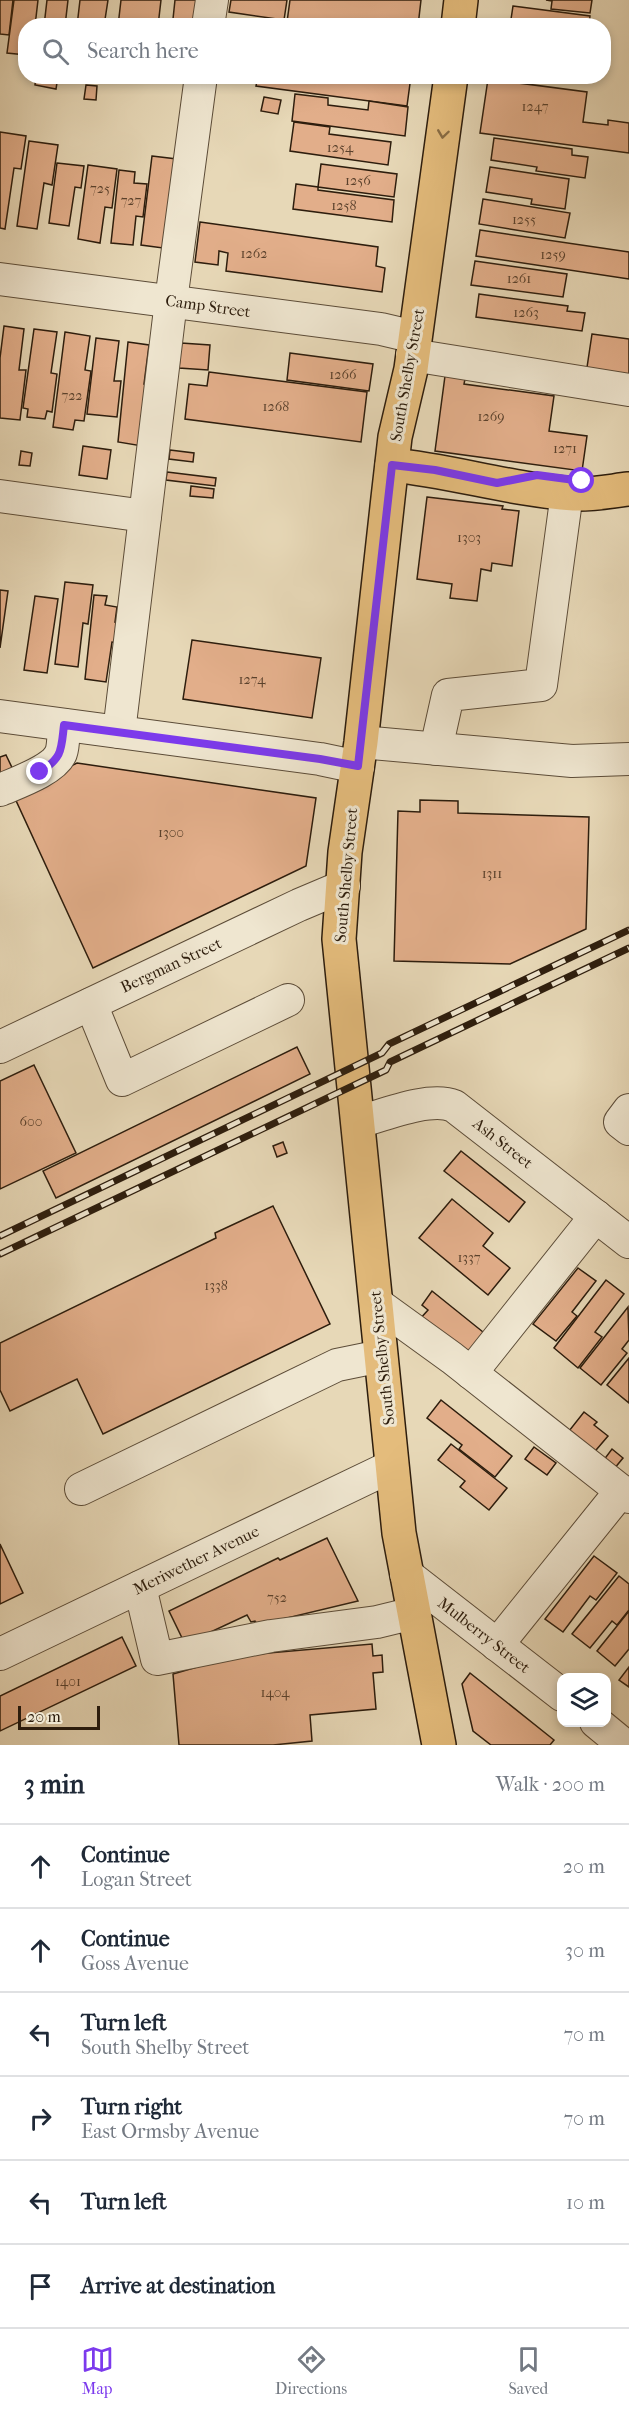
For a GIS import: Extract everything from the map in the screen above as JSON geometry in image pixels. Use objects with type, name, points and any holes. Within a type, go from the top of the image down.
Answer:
[{"type":"main road","points":[[459,18],[461,0]]},
{"type":"main road","name":"South Shelby Street","points":[[439,1745],[406,1574],[392,1466],[339,939],[345,852],[359,754],[392,465],[414,346],[450,84]]},
{"type":"main road","points":[[392,465],[435,470],[497,483],[567,493],[586,494],[629,489]]},
{"type":"main road","points":[[497,483],[537,475],[582,481],[629,476]]},
{"type":"street","points":[[209,18],[212,0]]},
{"type":"street","points":[[119,732],[171,301],[200,84]]},
{"type":"street","name":"Camp Street","points":[[0,279],[374,328],[414,346],[629,390]]},
{"type":"street","points":[[436,749],[448,696],[541,685],[567,493]]},
{"type":"street","points":[[0,496],[145,516]]},
{"type":"street","points":[[0,716],[320,759],[436,749],[572,761],[629,759]]},
{"type":"street","points":[[0,790],[40,772],[55,762],[61,753],[64,725]]},
{"type":"street","name":"Bergman Street","points":[[0,1047],[299,904],[344,886]]},
{"type":"street","points":[[91,1004],[122,1080],[288,1000]]},
{"type":"street","name":"Ash Street","points":[[359,1122],[430,1103],[447,1102],[471,1118],[629,1242]]},
{"type":"street","points":[[629,1110],[620,1122],[629,1129]]},
{"type":"street","points":[[471,1373],[596,1216]]},
{"type":"street","points":[[376,1303],[471,1373],[625,1494],[497,1645]]},
{"type":"street","points":[[81,1489],[337,1365],[381,1356]]},
{"type":"street","name":"Meriwether Avenue","points":[[0,1654],[392,1466]]},
{"type":"street","name":"Mulberry Street","points":[[406,1574],[557,1692]]},
{"type":"street","points":[[140,1587],[157,1659],[271,1636],[377,1622],[414,1613]]},
{"type":"street","points":[[602,1727],[624,1745]]},
{"type":"building","points":[[0,0],[13,0],[9,35],[0,34]]},
{"type":"building","points":[[14,0],[38,0],[36,18],[18,18],[18,54],[7,53]]},
{"type":"building","points":[[47,0],[68,0],[66,18],[45,18]]},
{"type":"building","points":[[80,0],[108,0],[105,18],[78,18]]},
{"type":"building","points":[[121,0],[161,0],[159,18],[119,18]]},
{"type":"building","points":[[175,0],[208,0],[206,18],[173,18]]},
{"type":"building","points":[[231,0],[287,0],[284,18],[229,12]]},
{"type":"building","points":[[290,0],[421,0],[419,18],[288,18]]},
{"type":"building","points":[[546,0],[592,0],[590,13],[551,9],[552,1]]},
{"type":"building","points":[[513,6],[590,16],[590,18],[511,18]]},
{"type":"building","points":[[35,84],[57,84],[56,89]]},
{"type":"building","points":[[256,84],[410,84],[407,106],[256,86]]},
{"type":"building","points":[[487,84],[526,84],[587,92],[583,122],[608,125],[608,120],[629,123],[629,153],[480,133]]},
{"type":"building","points":[[86,85],[97,86],[96,100],[84,99]]},
{"type":"building","points":[[295,94],[328,98],[328,105],[368,110],[369,101],[408,107],[405,136],[292,121]]},
{"type":"building","points":[[264,97],[281,100],[278,114],[261,111]]},
{"type":"building","points":[[294,122],[330,127],[329,134],[391,142],[388,165],[290,151]]},
{"type":"building","points":[[0,132],[26,136],[21,169],[14,168],[5,229],[0,228]]},
{"type":"building","points":[[494,138],[572,149],[572,155],[588,157],[585,178],[536,171],[537,167],[491,160]]},
{"type":"building","points":[[29,141],[58,145],[52,185],[44,183],[37,229],[17,226]]},
{"type":"building","points":[[152,156],[185,160],[163,248],[141,245]]},
{"type":"building","points":[[57,163],[84,166],[81,188],[75,187],[69,226],[49,223]]},
{"type":"building","points":[[321,164],[397,174],[394,197],[318,187]]},
{"type":"building","points":[[88,165],[117,169],[112,208],[105,207],[100,243],[78,239]]},
{"type":"building","points":[[490,167],[569,179],[565,209],[531,204],[532,199],[486,192]]},
{"type":"building","points":[[119,170],[135,172],[134,183],[147,184],[143,217],[136,216],[133,245],[111,243]]},
{"type":"building","points":[[296,184],[318,187],[318,190],[394,200],[392,222],[293,209]]},
{"type":"building","points":[[483,199],[570,213],[565,238],[479,224]]},
{"type":"building","points":[[200,222],[378,247],[376,266],[385,268],[382,292],[226,271],[228,253],[219,251],[218,265],[195,262]]},
{"type":"building","points":[[480,230],[629,252],[629,279],[476,256]]},
{"type":"building","points":[[475,261],[567,274],[563,297],[471,285]]},
{"type":"building","points":[[479,294],[568,306],[567,311],[585,313],[582,331],[476,317]]},
{"type":"building","points":[[4,326],[24,329],[19,370],[26,370],[20,420],[0,418],[0,358]]},
{"type":"building","points":[[34,329],[57,332],[51,373],[57,374],[52,412],[47,411],[45,419],[27,417],[28,409],[23,408]]},
{"type":"building","points":[[65,332],[90,336],[85,370],[91,371],[84,421],[75,420],[73,430],[53,427]]},
{"type":"building","points":[[592,334],[629,339],[629,379],[586,374]]},
{"type":"building","points":[[96,338],[119,341],[114,381],[121,381],[117,417],[87,414]]},
{"type":"building","points":[[128,342],[149,345],[144,384],[155,385],[142,446],[118,442]]},
{"type":"building","points":[[181,343],[210,345],[208,370],[179,368]]},
{"type":"building","points":[[290,353],[373,364],[369,391],[287,380]]},
{"type":"building","points":[[209,372],[367,392],[361,442],[185,419],[189,384],[207,386]]},
{"type":"building","points":[[445,376],[465,379],[464,384],[554,396],[549,431],[587,436],[582,471],[435,451]]},
{"type":"building","points":[[83,446],[111,450],[107,479],[79,475]]},
{"type":"building","points":[[170,450],[194,453],[193,462],[169,459]]},
{"type":"building","points":[[21,451],[32,453],[30,466],[19,465]]},
{"type":"building","points":[[167,472],[216,478],[215,486],[166,480]]},
{"type":"building","points":[[191,486],[214,489],[213,498],[190,496]]},
{"type":"building","points":[[427,497],[503,506],[502,509],[519,511],[512,566],[492,563],[491,571],[481,569],[477,601],[450,598],[452,584],[417,579]]},
{"type":"building","points":[[65,582],[93,585],[88,624],[83,623],[78,667],[55,664]]},
{"type":"building","points":[[0,590],[8,591],[0,648]]},
{"type":"building","points":[[94,595],[107,596],[105,605],[117,607],[115,622],[122,623],[119,643],[112,642],[106,682],[85,679]]},
{"type":"building","points":[[35,596],[58,599],[47,673],[24,670]]},
{"type":"building","points":[[192,640],[321,658],[312,718],[183,699]]},
{"type":"building","points":[[6,755],[17,778],[0,787],[0,757]]},
{"type":"building","points":[[77,763],[316,798],[306,866],[93,968],[13,794]]},
{"type":"building","points":[[420,800],[458,801],[458,813],[589,817],[586,929],[510,964],[394,961],[398,811],[420,812]]},
{"type":"building","points":[[297,1047],[310,1074],[56,1198],[43,1171]]},
{"type":"building","points":[[34,1065],[76,1153],[0,1189],[0,1081]]},
{"type":"building","points":[[283,1142],[287,1153],[277,1157],[273,1146]]},
{"type":"building","points":[[461,1151],[525,1202],[509,1222],[444,1171]]},
{"type":"building","points":[[452,1199],[493,1233],[483,1246],[510,1268],[488,1295],[419,1238]]},
{"type":"building","points":[[273,1206],[330,1324],[103,1434],[77,1379],[10,1411],[0,1390],[0,1343],[216,1238],[215,1233]]},
{"type":"building","points":[[578,1268],[596,1281],[572,1312],[577,1316],[556,1341],[533,1324]]},
{"type":"building","points":[[606,1280],[624,1294],[595,1332],[602,1337],[578,1368],[554,1348]]},
{"type":"building","points":[[432,1291],[488,1336],[469,1359],[420,1319],[428,1310],[422,1305]]},
{"type":"building","points":[[628,1307],[629,1340],[622,1349],[627,1353],[601,1385],[580,1368]]},
{"type":"building","points":[[629,1358],[629,1403],[607,1385]]},
{"type":"building","points":[[441,1400],[512,1456],[495,1477],[459,1449],[462,1445],[427,1418]]},
{"type":"building","points":[[584,1412],[597,1422],[594,1425],[608,1436],[591,1456],[565,1436]]},
{"type":"building","points":[[451,1444],[507,1488],[489,1510],[460,1487],[465,1481],[438,1460]]},
{"type":"building","points":[[534,1447],[556,1463],[547,1475],[525,1459]]},
{"type":"building","points":[[612,1449],[623,1458],[614,1469],[603,1461]]},
{"type":"building","points":[[327,1538],[358,1601],[258,1625],[255,1621],[251,1622],[247,1615],[185,1644],[169,1611],[278,1558],[280,1560]]},
{"type":"building","points":[[0,1544],[23,1593],[0,1604]]},
{"type":"building","points":[[594,1556],[617,1573],[596,1600],[590,1596],[563,1632],[545,1619]]},
{"type":"building","points":[[619,1576],[629,1584],[629,1610],[617,1625],[612,1621],[590,1648],[572,1634]]},
{"type":"building","points":[[629,1611],[629,1649],[615,1666],[597,1651]]},
{"type":"building","points":[[122,1637],[136,1666],[0,1731],[0,1696]]},
{"type":"building","points":[[372,1644],[373,1656],[382,1655],[383,1672],[373,1673],[376,1709],[310,1715],[312,1741],[273,1745],[179,1745],[173,1674],[235,1656]]},
{"type":"building","points":[[629,1667],[629,1687],[619,1680]]},
{"type":"building","points":[[470,1673],[554,1740],[550,1745],[491,1745],[473,1731],[462,1684]]},
{"type":"railway","points":[[0,1236],[382,1053],[389,1044],[629,930]]},
{"type":"railway","points":[[0,1254],[386,1070],[390,1062],[629,948]]},
{"type":"route","points":[[40,772],[55,762],[61,753],[64,725],[358,766],[392,465],[435,470],[497,483],[537,475],[582,481]]}]
